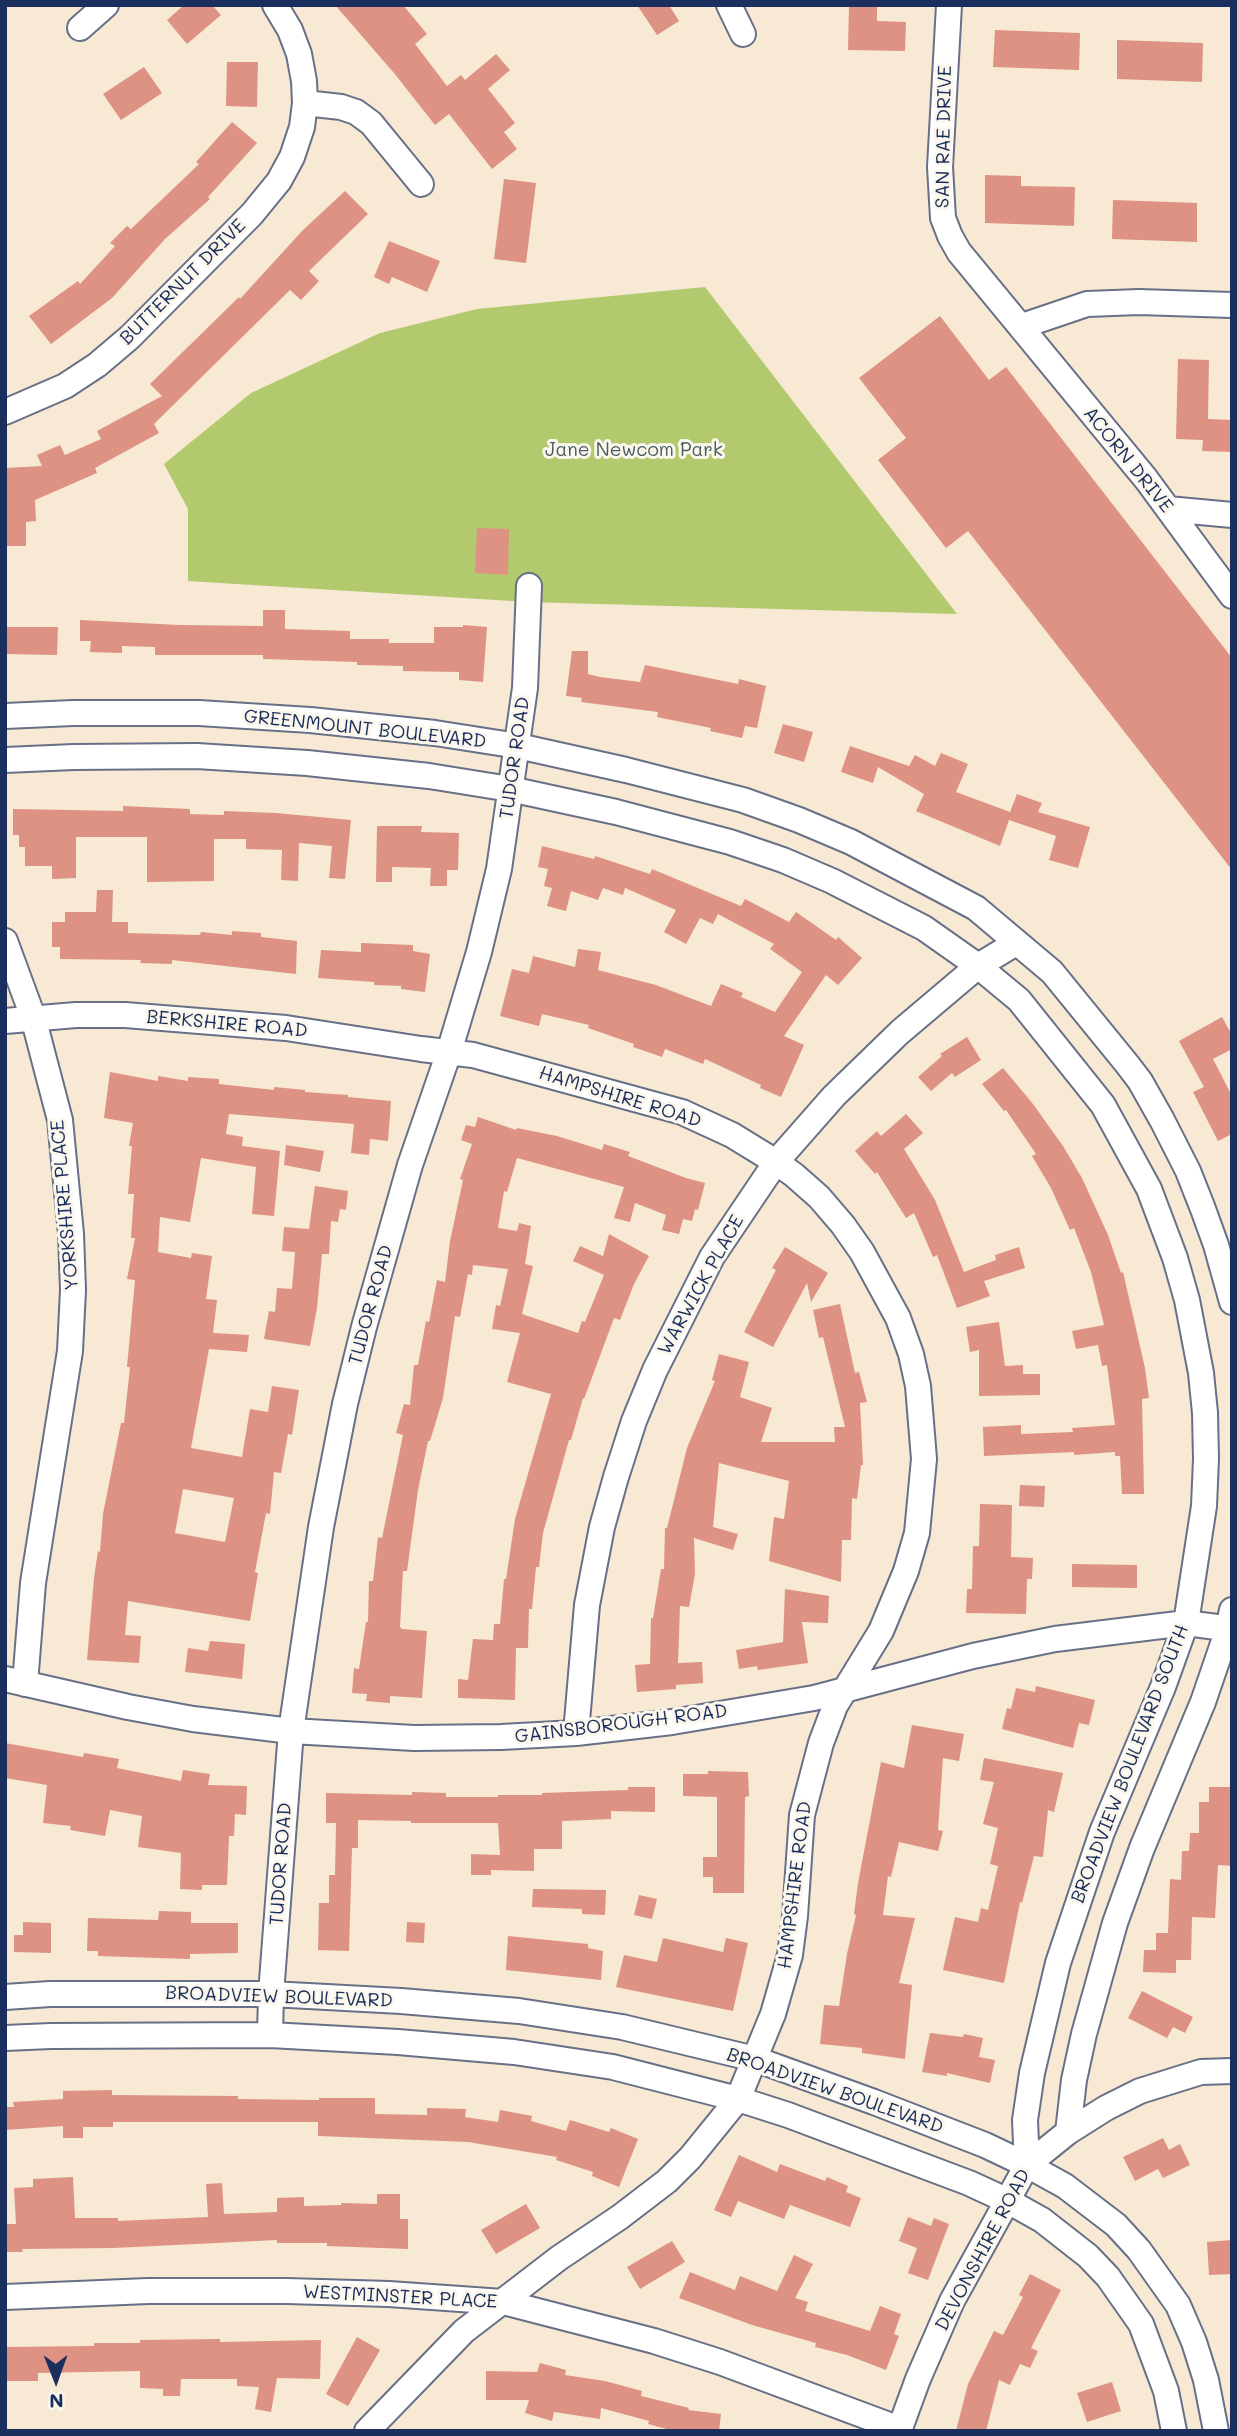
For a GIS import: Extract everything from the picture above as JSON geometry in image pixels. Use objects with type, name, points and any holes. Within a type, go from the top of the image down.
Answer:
[{"type":"street","points":[[80,27],[106,5]]},
{"type":"street","name":"BUTTERNUT DRIVE","points":[[5,412],[65,386],[97,365],[130,337],[252,214],[279,181],[292,157],[302,127],[305,103],[299,54],[290,30],[275,5]]},
{"type":"street","points":[[729,5],[743,34]]},
{"type":"street","name":"SAN RAE DRIVE","points":[[949,5],[940,167],[943,218],[959,252],[1022,326]]},
{"type":"street","points":[[305,103],[341,107],[356,112],[371,123],[421,184]]},
{"type":"street","points":[[1022,326],[1087,304],[1139,302],[1232,306]]},
{"type":"street","name":"ACORN DRIVE","points":[[1022,326],[1168,509],[1232,596]]},
{"type":"street","points":[[1168,509],[1232,515]]},
{"type":"street","name":"TUDOR ROAD","points":[[270,2035],[291,1731],[311,1587],[345,1404],[364,1327],[410,1165],[449,1052],[479,952],[499,869],[525,688],[529,586]]},
{"type":"street","name":"GREENMOUNT BOULEVARD","points":[[5,716],[73,713],[223,714],[310,720],[435,733],[518,746],[626,770],[717,793],[799,820],[851,842],[976,908],[1016,943]]},
{"type":"street","name":"GREENMOUNT BOULEVARD","points":[[5,760],[211,757],[307,763],[429,776],[510,789],[616,812],[730,842],[783,860],[832,881],[924,928],[978,966]]},
{"type":"street","name":"YORKSHIRE PLACE","points":[[5,941],[33,1017],[60,1120],[68,1187],[73,1290],[70,1351],[15,1682]]},
{"type":"street","points":[[1016,943],[1052,972],[1140,1081],[1193,1184],[1216,1245],[1232,1303]]},
{"type":"street","name":"WARWICK PLACE","points":[[576,1732],[587,1605],[602,1527],[634,1421],[655,1370],[712,1258],[776,1162],[834,1096],[900,1032],[978,966],[1016,943]]},
{"type":"street","name":"BROADVIEW BOULEVARD SOUTH","points":[[978,966],[1019,1000],[1103,1105],[1149,1189],[1175,1258],[1187,1300],[1201,1373],[1206,1459],[1204,1506],[1186,1623],[1163,1687],[1102,1832],[1058,1963],[1032,2073],[1026,2120],[1027,2165]]},
{"type":"street","name":"BERKSHIRE ROAD","points":[[5,1021],[76,1014],[190,1019],[286,1028],[449,1052]]},
{"type":"street","name":"HAMPSHIRE ROAD","points":[[367,2431],[464,2331],[667,2181],[690,2158],[738,2099],[773,2014],[790,1955],[799,1841],[808,1788],[835,1706],[881,1631],[906,1571],[917,1533],[924,1458],[918,1387],[911,1354],[898,1318],[862,1252],[843,1225],[819,1197],[794,1175],[732,1135],[682,1112],[527,1068],[449,1052]]},
{"type":"street","name":"GAINSBOROUGH ROAD","points":[[15,1682],[154,1712],[291,1731],[415,1738],[576,1732],[672,1722],[814,1698],[974,1656],[1055,1639],[1186,1623],[1230,1623]]},
{"type":"street","points":[[1068,2132],[1074,2080],[1084,2034],[1115,1923],[1142,1848],[1203,1702],[1230,1623]]},
{"type":"street","name":"BROADVIEW BOULEVARD","points":[[5,1997],[50,1994],[271,1994],[401,2001],[519,2011],[622,2027],[755,2059],[985,2145],[1065,2186],[1116,2225],[1160,2277],[1178,2305],[1206,2380],[1216,2431]]},
{"type":"street","name":"BROADVIEW BOULEVARD","points":[[5,2038],[270,2035],[398,2042],[514,2052],[613,2067],[738,2099],[969,2183],[1042,2220],[1088,2256],[1126,2301],[1141,2324],[1166,2391],[1174,2431]]},
{"type":"street","name":"DEVONSHIRE ROAD","points":[[900,2430],[918,2379],[952,2301],[1027,2165],[1068,2132],[1140,2091],[1201,2073],[1232,2071]]},
{"type":"street","name":"WESTMINSTER PLACE","points":[[5,2297],[110,2292],[287,2291],[388,2294],[503,2302],[654,2341],[720,2362],[900,2430]]},
{"type":"green space","name":"Jane Newcom Park","points":[[705,287],[957,614],[528,602],[188,581],[188,509],[164,464],[251,393],[380,333],[477,309]]},
{"type":"building","points":[[184,5],[212,5],[221,15],[187,44],[167,20]]},
{"type":"building","points":[[335,5],[403,5],[427,34],[415,44],[447,86],[461,75],[465,80],[496,54],[510,70],[488,89],[515,123],[504,132],[517,149],[492,169],[449,114],[435,125]]},
{"type":"building","points":[[637,5],[669,5],[679,21],[657,35]]},
{"type":"building","points":[[849,5],[877,5],[877,21],[906,22],[905,51],[848,50]]},
{"type":"building","points":[[995,30],[1080,33],[1079,70],[993,67]]},
{"type":"building","points":[[1117,40],[1203,43],[1202,82],[1117,79]]},
{"type":"building","points":[[227,62],[258,62],[257,107],[226,106]]},
{"type":"building","points":[[144,67],[162,93],[121,120],[103,94]]},
{"type":"building","points":[[232,122],[257,143],[208,197],[210,199],[165,239],[112,298],[51,344],[29,316],[78,281],[80,284],[115,246],[110,243],[127,226],[131,229],[199,164],[196,162]]},
{"type":"building","points":[[985,175],[1021,176],[1021,186],[1075,187],[1074,226],[985,223]]},
{"type":"building","points":[[504,179],[536,183],[526,263],[494,259]]},
{"type":"building","points":[[345,191],[368,214],[309,271],[319,281],[301,300],[290,290],[154,424],[159,433],[95,468],[97,473],[35,500],[36,521],[26,522],[26,546],[5,546],[5,468],[42,466],[37,455],[60,445],[65,455],[101,439],[97,431],[162,396],[150,384],[239,297],[240,299],[302,231]]},
{"type":"building","points":[[1113,200],[1197,203],[1197,242],[1112,239]]},
{"type":"building","points":[[389,241],[440,261],[427,292],[392,277],[389,284],[374,277]]},
{"type":"building","points":[[940,316],[989,380],[1006,367],[1232,658],[1232,870],[968,531],[946,548],[878,460],[906,438],[859,378]]},
{"type":"building","points":[[1178,359],[1209,360],[1208,419],[1232,420],[1232,452],[1202,451],[1203,440],[1176,439]]},
{"type":"building","points":[[477,528],[509,529],[508,575],[475,573]]},
{"type":"building","points":[[263,610],[285,610],[285,629],[350,631],[350,639],[389,639],[389,643],[434,643],[434,627],[487,627],[483,682],[459,680],[459,672],[403,671],[403,666],[357,665],[357,662],[263,659],[263,655],[155,655],[155,647],[122,646],[122,653],[90,652],[91,641],[80,641],[80,620],[263,626]]},
{"type":"building","points":[[5,627],[58,627],[57,655],[5,654]]},
{"type":"building","points":[[572,651],[588,651],[588,674],[600,677],[640,682],[645,665],[738,684],[739,679],[766,686],[757,728],[745,726],[742,738],[710,731],[711,728],[657,717],[658,712],[581,702],[582,698],[566,696]]},
{"type":"building","points":[[783,724],[813,732],[804,762],[774,753]]},
{"type":"building","points":[[850,746],[909,766],[915,755],[935,766],[941,753],[968,764],[956,792],[1010,812],[1017,794],[1042,803],[1038,812],[1090,827],[1078,868],[1049,860],[1056,836],[1009,820],[1000,846],[916,811],[924,794],[878,767],[873,783],[841,772]]},
{"type":"building","points":[[123,806],[190,809],[190,814],[224,815],[224,811],[351,820],[345,879],[329,878],[332,846],[299,843],[298,881],[281,880],[282,850],[246,849],[246,839],[214,839],[214,881],[147,882],[147,837],[76,837],[76,878],[52,879],[52,866],[25,866],[25,847],[19,847],[19,835],[13,835],[13,809],[123,811]]},
{"type":"building","points":[[377,826],[422,826],[421,832],[459,833],[458,870],[447,870],[447,886],[430,886],[431,868],[392,867],[392,882],[376,882]]},
{"type":"building","points":[[542,846],[594,859],[595,856],[650,874],[652,869],[741,906],[745,899],[789,922],[796,912],[836,940],[838,937],[862,958],[838,985],[826,975],[784,1036],[804,1045],[781,1097],[705,1059],[703,1064],[665,1049],[662,1057],[588,1028],[589,1025],[542,1014],[539,1026],[500,1016],[512,969],[529,973],[533,956],[575,967],[578,949],[601,952],[598,970],[656,985],[711,1006],[721,984],[743,993],[741,997],[775,1012],[802,972],[770,949],[774,944],[718,914],[713,924],[700,918],[686,944],[664,932],[676,910],[625,888],[623,895],[603,888],[598,900],[571,891],[566,911],[547,906],[552,888],[544,886],[548,869],[538,867]]},
{"type":"building","points":[[97,890],[113,890],[112,922],[128,922],[128,933],[200,935],[201,932],[232,935],[232,931],[261,933],[261,937],[297,941],[296,974],[172,960],[172,964],[140,963],[141,960],[60,959],[60,947],[52,947],[52,922],[65,922],[65,912],[96,912]]},
{"type":"building","points":[[361,943],[413,945],[413,951],[430,954],[425,992],[401,989],[401,986],[374,985],[374,982],[318,978],[321,950],[361,952]]},
{"type":"building","points":[[1222,1017],[1232,1035],[1232,1049],[1213,1059],[1232,1096],[1232,1134],[1218,1141],[1193,1092],[1204,1087],[1179,1041]]},
{"type":"building","points":[[967,1037],[981,1060],[955,1077],[952,1073],[931,1091],[918,1077],[942,1056],[940,1054]]},
{"type":"building","points":[[1003,1068],[1033,1104],[1082,1178],[1108,1235],[1121,1273],[1123,1272],[1145,1368],[1149,1398],[1142,1399],[1144,1494],[1122,1494],[1120,1456],[1115,1456],[1115,1452],[984,1456],[983,1427],[1021,1425],[1021,1434],[1073,1432],[1072,1428],[1115,1425],[1107,1365],[1102,1366],[1098,1345],[1076,1349],[1072,1331],[1104,1325],[1091,1272],[1074,1228],[1070,1230],[1051,1188],[1032,1156],[1036,1154],[1006,1110],[1004,1111],[982,1084]]},
{"type":"building","points":[[110,1072],[158,1081],[158,1076],[188,1081],[188,1077],[219,1079],[219,1084],[274,1090],[274,1087],[305,1090],[391,1101],[388,1141],[370,1139],[369,1155],[351,1153],[354,1124],[229,1114],[226,1134],[243,1137],[242,1146],[280,1151],[274,1216],[252,1214],[256,1167],[201,1158],[190,1222],[160,1217],[158,1252],[191,1258],[192,1253],[212,1256],[206,1299],[217,1300],[213,1333],[249,1335],[247,1352],[209,1349],[191,1448],[242,1457],[250,1409],[268,1412],[272,1386],[299,1390],[292,1435],[288,1434],[281,1473],[274,1472],[270,1514],[266,1513],[255,1572],[258,1573],[250,1621],[128,1601],[125,1635],[141,1636],[139,1663],[87,1660],[103,1514],[121,1423],[124,1423],[135,1280],[127,1279],[135,1238],[131,1238],[134,1194],[128,1194],[132,1146],[129,1146],[133,1123],[104,1118]],"holes":[[[183,1489],[234,1498],[225,1542],[175,1533]]]},
{"type":"building","points":[[906,1114],[923,1133],[904,1149],[935,1200],[964,1272],[996,1260],[995,1255],[1019,1247],[1025,1268],[984,1281],[990,1296],[957,1308],[937,1255],[933,1257],[914,1213],[906,1218],[877,1172],[875,1174],[855,1151],[877,1131],[881,1136]]},
{"type":"building","points":[[478,1117],[516,1130],[517,1128],[557,1136],[602,1150],[604,1144],[630,1152],[628,1156],[705,1183],[698,1210],[695,1209],[692,1221],[683,1219],[679,1234],[662,1230],[666,1215],[635,1203],[630,1222],[614,1218],[624,1187],[517,1158],[507,1192],[504,1191],[498,1228],[517,1231],[519,1223],[531,1226],[525,1264],[533,1266],[522,1314],[578,1333],[604,1275],[573,1261],[580,1246],[603,1256],[609,1234],[649,1256],[634,1284],[620,1320],[614,1318],[569,1440],[543,1533],[539,1567],[536,1567],[532,1609],[529,1609],[528,1648],[516,1648],[515,1700],[458,1698],[458,1679],[468,1680],[473,1639],[493,1640],[494,1624],[500,1624],[504,1579],[515,1519],[551,1394],[507,1382],[520,1333],[492,1329],[496,1305],[500,1306],[508,1269],[473,1265],[472,1275],[468,1274],[460,1317],[455,1316],[443,1398],[428,1441],[407,1571],[403,1571],[400,1627],[427,1631],[422,1698],[390,1696],[390,1703],[366,1701],[367,1694],[352,1693],[354,1668],[359,1669],[368,1622],[369,1581],[373,1581],[378,1537],[382,1538],[403,1435],[396,1433],[404,1404],[410,1405],[414,1365],[418,1365],[437,1280],[445,1282],[450,1241],[463,1180],[460,1179],[472,1144],[461,1140],[466,1125],[475,1127]]},
{"type":"building","points":[[286,1145],[324,1151],[320,1172],[284,1165]]},
{"type":"building","points":[[315,1186],[348,1191],[346,1210],[340,1209],[338,1222],[331,1221],[329,1254],[322,1254],[310,1346],[264,1339],[269,1311],[275,1312],[277,1288],[292,1289],[295,1252],[282,1251],[284,1227],[309,1229]]},
{"type":"building","points":[[785,1247],[828,1273],[811,1302],[807,1283],[773,1347],[744,1332],[776,1270],[772,1268]]},
{"type":"building","points":[[840,1304],[855,1373],[859,1372],[867,1402],[860,1403],[863,1465],[857,1499],[852,1498],[851,1540],[842,1540],[841,1582],[769,1561],[774,1517],[784,1519],[789,1481],[719,1463],[713,1527],[738,1534],[733,1550],[694,1538],[695,1574],[689,1607],[680,1606],[678,1663],[702,1662],[703,1683],[676,1685],[676,1689],[637,1692],[635,1665],[650,1664],[651,1618],[661,1569],[664,1569],[665,1528],[687,1448],[715,1381],[712,1380],[719,1354],[749,1362],[740,1397],[772,1408],[761,1442],[835,1442],[834,1427],[845,1427],[823,1337],[819,1338],[813,1310]]},
{"type":"building","points":[[999,1322],[1005,1366],[1023,1365],[1023,1374],[1040,1374],[1040,1395],[979,1396],[979,1350],[970,1352],[966,1327]]},
{"type":"building","points":[[1020,1485],[1045,1486],[1044,1507],[1019,1506]]},
{"type":"building","points":[[980,1504],[1012,1505],[1011,1557],[1033,1558],[1032,1579],[1027,1579],[1026,1614],[966,1613],[967,1589],[972,1589],[973,1546],[979,1546]]},
{"type":"building","points":[[1072,1564],[1137,1565],[1137,1588],[1072,1587]]},
{"type":"building","points":[[785,1589],[829,1596],[828,1623],[802,1622],[808,1663],[758,1670],[757,1666],[739,1669],[736,1650],[783,1642]]},
{"type":"building","points":[[210,1641],[245,1644],[242,1679],[185,1672],[188,1648],[208,1651]]},
{"type":"building","points":[[1036,1686],[1095,1700],[1089,1725],[1079,1723],[1073,1748],[1002,1729],[1016,1688],[1035,1692]]},
{"type":"building","points":[[912,1725],[964,1734],[959,1761],[943,1758],[938,1830],[943,1831],[938,1851],[899,1842],[891,1877],[888,1876],[883,1915],[915,1918],[899,1983],[912,1985],[905,2059],[862,2053],[862,2048],[820,2044],[824,2005],[839,2006],[856,1915],[858,1883],[881,1762],[904,1768]]},
{"type":"building","points":[[5,1743],[83,1757],[84,1753],[119,1759],[117,1768],[181,1781],[183,1770],[210,1774],[208,1785],[247,1786],[246,1815],[235,1814],[234,1836],[229,1836],[227,1885],[202,1885],[202,1890],[180,1889],[181,1853],[138,1847],[142,1816],[110,1810],[105,1836],[70,1830],[71,1826],[43,1823],[47,1785],[5,1778]]},
{"type":"building","points":[[984,1758],[1063,1773],[1054,1812],[1048,1810],[1043,1857],[1034,1856],[1022,1903],[1020,1902],[1004,1983],[943,1970],[955,1917],[978,1922],[981,1908],[988,1910],[998,1866],[990,1864],[998,1828],[983,1824],[994,1782],[980,1780]]},
{"type":"building","points":[[708,1771],[748,1772],[749,1796],[745,1797],[744,1893],[713,1893],[713,1877],[703,1877],[703,1857],[717,1857],[717,1797],[683,1796],[683,1774],[708,1774]]},
{"type":"building","points":[[628,1787],[655,1787],[655,1812],[611,1811],[611,1819],[562,1821],[562,1849],[534,1849],[534,1871],[491,1870],[491,1875],[471,1875],[471,1854],[500,1855],[498,1823],[358,1820],[358,1848],[352,1848],[349,1951],[318,1950],[319,1903],[329,1903],[329,1875],[335,1875],[336,1823],[326,1823],[326,1793],[412,1795],[412,1792],[446,1793],[446,1797],[498,1797],[628,1790]]},
{"type":"building","points":[[1209,1787],[1232,1787],[1232,1866],[1218,1865],[1215,1918],[1192,1917],[1191,1960],[1176,1960],[1176,1973],[1143,1972],[1144,1950],[1156,1950],[1156,1933],[1168,1933],[1170,1879],[1181,1880],[1182,1851],[1189,1851],[1190,1833],[1199,1833],[1199,1802],[1209,1802]]},
{"type":"building","points":[[533,1889],[606,1890],[605,1915],[582,1914],[582,1909],[532,1907]]},
{"type":"building","points":[[639,1895],[657,1899],[652,1919],[634,1915]]},
{"type":"building","points":[[159,1911],[191,1912],[191,1923],[238,1923],[238,1953],[190,1954],[190,1959],[98,1956],[98,1951],[87,1951],[88,1918],[158,1920]]},
{"type":"building","points":[[23,1922],[51,1923],[51,1953],[14,1952],[14,1935],[23,1935]]},
{"type":"building","points":[[407,1922],[425,1923],[424,1943],[406,1942]]},
{"type":"building","points":[[508,1936],[588,1944],[588,1948],[603,1951],[601,1980],[506,1970]]},
{"type":"building","points":[[663,1938],[723,1952],[726,1938],[748,1943],[733,2011],[616,1987],[624,1955],[657,1962]]},
{"type":"building","points":[[1142,1991],[1193,2017],[1185,2033],[1173,2027],[1167,2038],[1128,2018]]},
{"type":"building","points":[[930,2033],[963,2037],[964,2034],[983,2038],[979,2057],[995,2060],[990,2083],[947,2073],[947,2076],[922,2072]]},
{"type":"building","points":[[112,2090],[112,2095],[238,2096],[238,2099],[375,2098],[375,2114],[427,2115],[427,2108],[466,2109],[465,2117],[498,2122],[500,2110],[532,2116],[531,2121],[566,2131],[570,2120],[609,2132],[611,2128],[638,2139],[619,2187],[592,2176],[593,2172],[556,2160],[557,2157],[468,2142],[318,2136],[318,2122],[113,2122],[113,2127],[83,2127],[83,2138],[63,2138],[63,2126],[5,2130],[5,2107],[14,2107],[13,2102],[63,2099],[63,2091]]},
{"type":"building","points":[[1163,2138],[1169,2150],[1180,2144],[1190,2165],[1163,2178],[1158,2169],[1135,2181],[1123,2157]]},
{"type":"building","points":[[739,2155],[777,2172],[780,2164],[825,2181],[827,2177],[848,2186],[846,2192],[861,2198],[850,2227],[790,2205],[784,2219],[738,2201],[731,2217],[714,2210]]},
{"type":"building","points":[[73,2177],[75,2218],[118,2218],[118,2221],[208,2217],[206,2184],[222,2183],[224,2214],[277,2212],[277,2198],[304,2197],[304,2206],[377,2204],[377,2194],[400,2194],[400,2219],[408,2219],[408,2249],[327,2246],[327,2243],[277,2243],[277,2240],[114,2248],[22,2249],[23,2252],[5,2252],[5,2224],[16,2224],[14,2188],[33,2187],[33,2179]]},
{"type":"building","points":[[526,2204],[540,2228],[496,2254],[481,2230]]},
{"type":"building","points":[[908,2217],[931,2226],[934,2218],[949,2224],[928,2280],[908,2273],[917,2248],[899,2241]]},
{"type":"building","points":[[1232,2240],[1232,2274],[1209,2275],[1207,2242]]},
{"type":"building","points":[[672,2241],[685,2262],[640,2289],[627,2267]]},
{"type":"building","points":[[794,2255],[813,2264],[795,2298],[808,2302],[805,2311],[870,2331],[880,2306],[901,2314],[894,2334],[899,2336],[886,2370],[847,2355],[815,2347],[816,2343],[752,2325],[679,2298],[690,2272],[735,2290],[740,2276],[777,2291]]},
{"type":"building","points":[[1030,2274],[1061,2290],[1031,2348],[1038,2351],[1030,2368],[1020,2364],[1010,2385],[999,2380],[986,2431],[956,2431],[968,2384],[994,2331],[1003,2335],[1023,2297],[1019,2295]]},
{"type":"building","points":[[357,2337],[380,2350],[348,2406],[326,2394]]},
{"type":"building","points":[[220,2339],[220,2342],[321,2340],[320,2379],[277,2378],[271,2412],[255,2409],[259,2387],[237,2386],[237,2379],[181,2379],[180,2396],[163,2396],[163,2389],[140,2388],[140,2371],[38,2373],[38,2381],[5,2381],[5,2347],[94,2346],[94,2343],[140,2343],[140,2340]]},
{"type":"building","points":[[540,2363],[566,2370],[565,2375],[605,2381],[642,2391],[641,2396],[689,2408],[688,2410],[721,2414],[719,2431],[674,2431],[601,2408],[600,2419],[554,2412],[552,2421],[525,2413],[529,2400],[486,2400],[486,2371],[537,2372]]},
{"type":"building","points":[[1112,2382],[1121,2411],[1087,2422],[1077,2393]]}]
